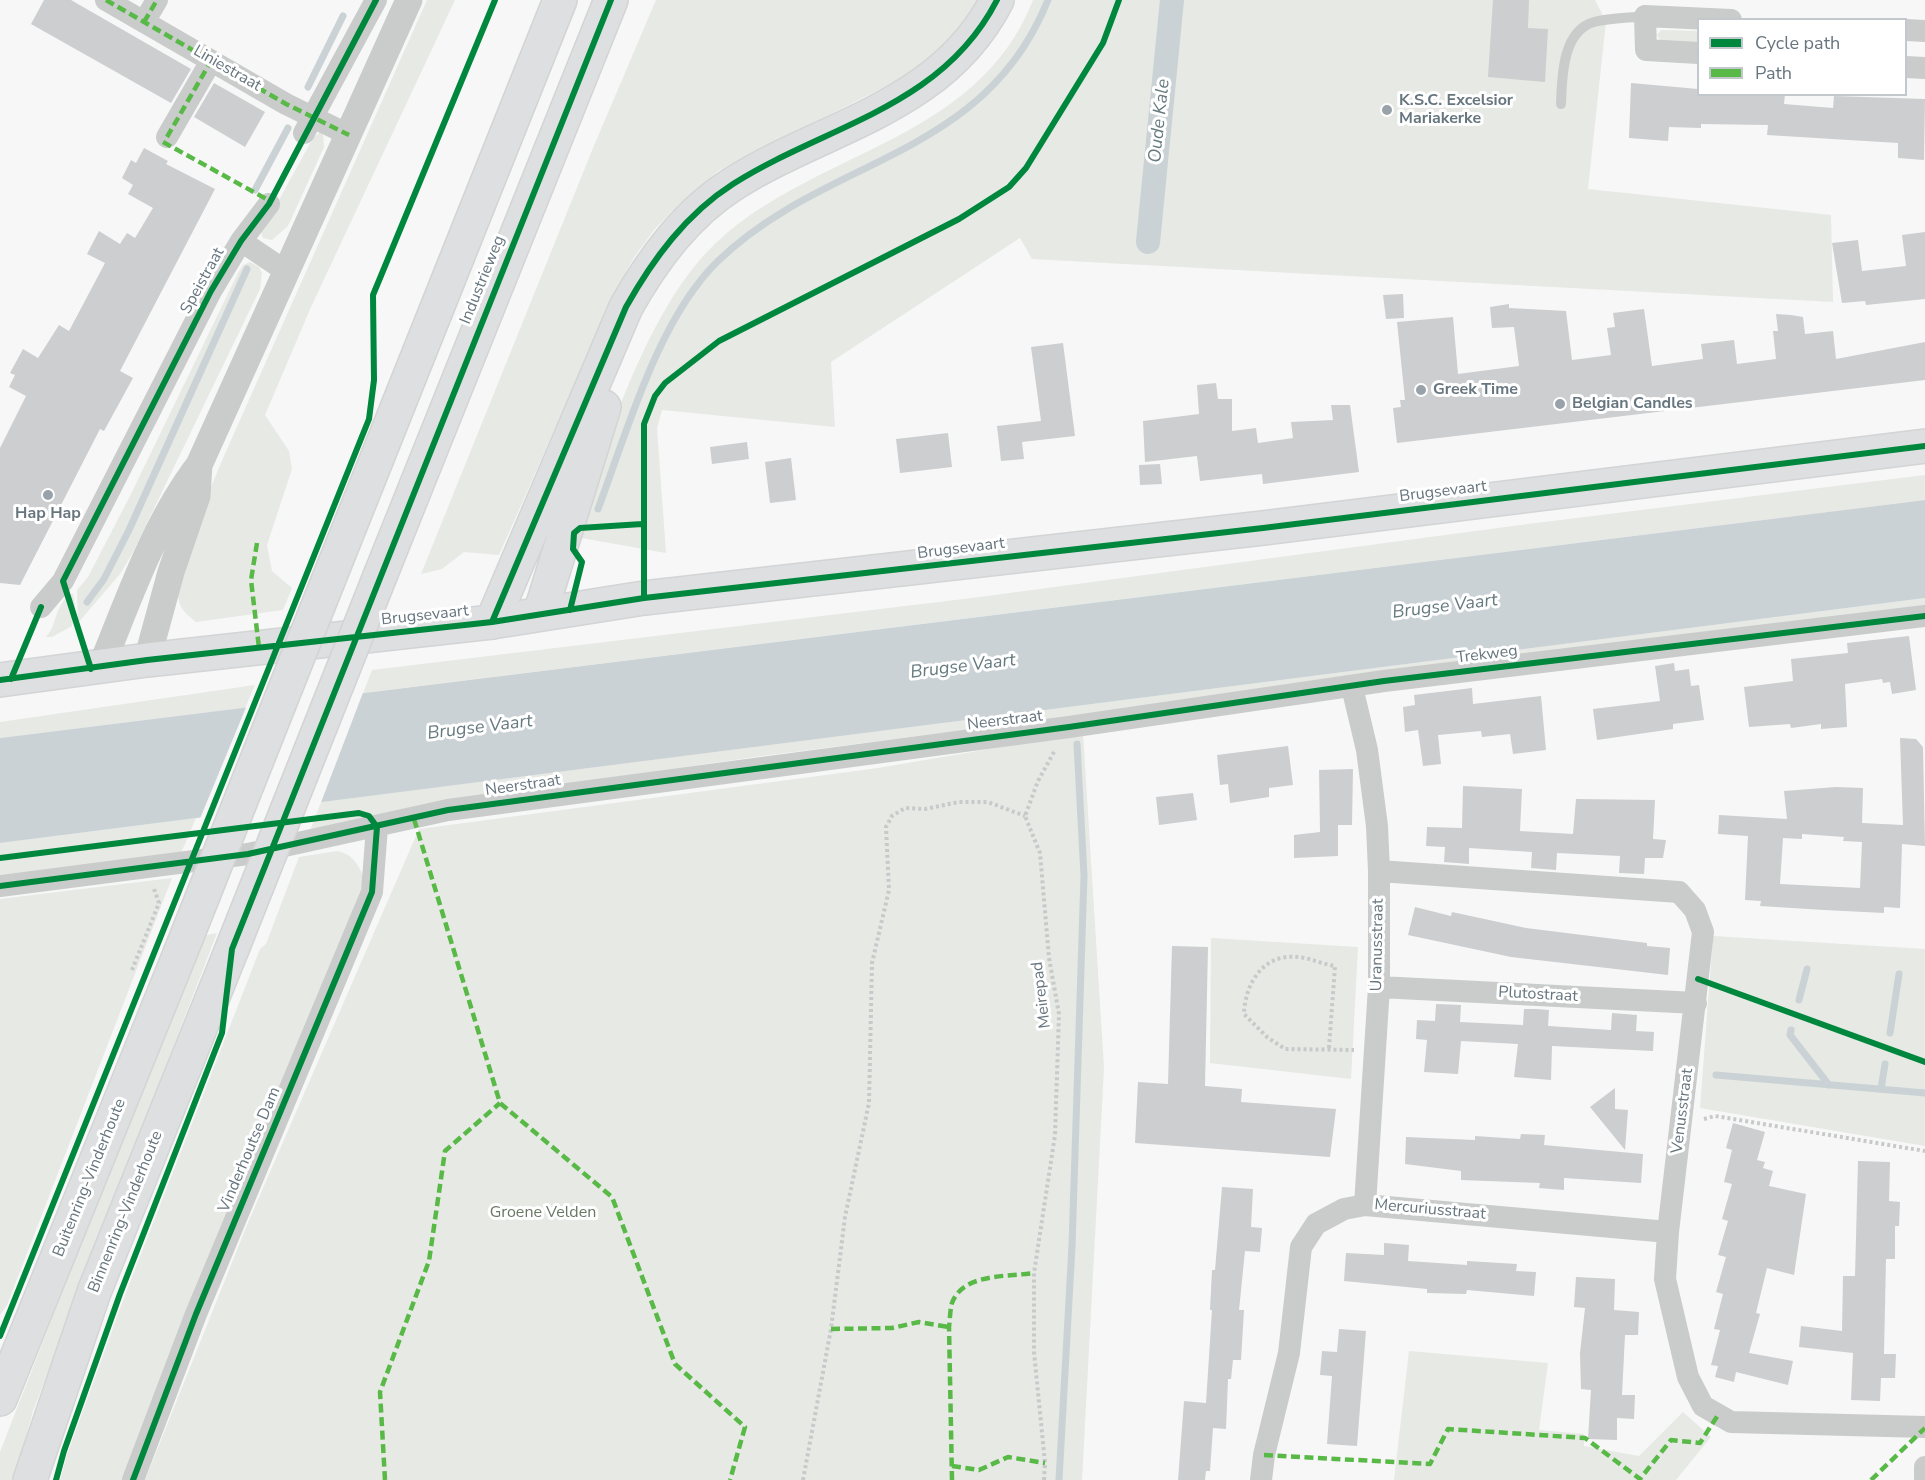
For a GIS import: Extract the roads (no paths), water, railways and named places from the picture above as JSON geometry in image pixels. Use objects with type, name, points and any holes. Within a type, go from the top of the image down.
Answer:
[{"type":"main road","name":"Industrieweg","points":[[178,956],[560,0]]},
{"type":"main road","name":"Industrieweg","points":[[232,949],[611,0]]},
{"type":"main road","points":[[492,622],[626,307],[646,271],[679,230],[733,184],[895,102],[933,77],[962,52],[984,25],[997,0]]},
{"type":"main road","points":[[540,614],[608,392],[627,348],[664,278],[693,241],[734,206],[776,179],[903,116],[942,89],[980,56],[997,34],[1014,0]]},
{"type":"main road","name":"Brugsevaart","points":[[0,680],[147,660],[492,622],[644,598],[1263,528],[1925,446]]},
{"type":"main road","name":"Binnenring-Vinderhoute","points":[[30,1480],[94,1292],[232,949]]},
{"type":"main road","name":"Buitenring-Vinderhoute","points":[[0,1399],[178,956]]},
{"type":"street","name":"Liniestraat","points":[[106,0],[211,60],[309,126],[349,135]]},
{"type":"street","points":[[144,22],[157,0]]},
{"type":"street","points":[[309,126],[376,0]]},
{"type":"street","points":[[101,668],[135,582],[178,493],[199,465],[409,0]]},
{"type":"street","points":[[1697,53],[1646,50],[1653,10],[1715,18]]},
{"type":"street","points":[[1907,30],[1925,31]]},
{"type":"street","points":[[167,137],[211,60]]},
{"type":"street","points":[[1907,67],[1925,68]]},
{"type":"street","name":"Speistraat","points":[[41,607],[63,581],[211,291],[241,241],[268,204]]},
{"type":"street","points":[[241,241],[287,272]]},
{"type":"street","points":[[147,660],[171,572],[197,496],[199,465]]},
{"type":"street","name":"Trekweg","points":[[1061,727],[1352,687],[1925,616]]},
{"type":"street","name":"Uranusstraat","points":[[1352,687],[1367,750],[1377,825],[1379,871],[1379,987],[1373,1051],[1365,1205]]},
{"type":"street","name":"Neerstraat","points":[[0,886],[248,854],[448,810],[1061,727]]},
{"type":"street","name":"Vinderhoutse Dam","points":[[134,1480],[196,1314],[372,892],[377,827]]},
{"type":"street","name":"Venusstraat","points":[[1379,871],[1679,892],[1695,910],[1703,932],[1668,1232],[1665,1279],[1688,1377],[1703,1406],[1731,1422],[1925,1427]]},
{"type":"street","name":"Plutostraat","points":[[1379,987],[1696,1003]]},
{"type":"street","name":"Mercuriusstraat","points":[[1261,1480],[1264,1455],[1289,1353],[1301,1247],[1316,1224],[1344,1209],[1365,1205],[1668,1232]]},
{"type":"street","points":[[1925,1467],[1925,1480]]},
{"type":"lane","points":[[1561,104],[1563,63],[1575,37],[1592,23],[1653,10]]},
{"type":"water","name":"Brugse Vaart","points":[[1925,500],[1925,598],[0,843],[0,738]]},
{"type":"waterway","points":[[598,509],[646,378],[661,345],[678,313],[697,285],[718,261],[761,226],[806,198],[900,151],[944,125],[985,94],[1020,53],[1048,0]]},
{"type":"waterway","name":"Oude Kale","points":[[1148,242],[1172,0]]},
{"type":"waterway","points":[[308,87],[343,16]]},
{"type":"waterway","points":[[255,190],[288,128]]},
{"type":"waterway","points":[[87,602],[104,579],[129,530],[247,269]]},
{"type":"waterway","points":[[1059,1480],[1072,1246],[1084,876],[1077,744]]},
{"type":"waterway","points":[[1799,1000],[1807,969]]},
{"type":"waterway","points":[[1890,1033],[1899,974]]},
{"type":"waterway","points":[[1791,1030],[1790,1035],[1829,1085]]},
{"type":"waterway","points":[[1881,1089],[1885,1064]]},
{"type":"waterway","points":[[1716,1075],[1925,1093]]},
{"type":"place","name":"K.S.C. Excelsior Mariakerke","points":[[1387,110]]},
{"type":"place","name":"Greek Time","points":[[1421,390]]},
{"type":"place","name":"Belgian Candles","points":[[1560,404]]},
{"type":"place","name":"Hap Hap","points":[[48,495]]},
{"type":"park label","name":"Groene Velden","points":[[543,1213]]}]
